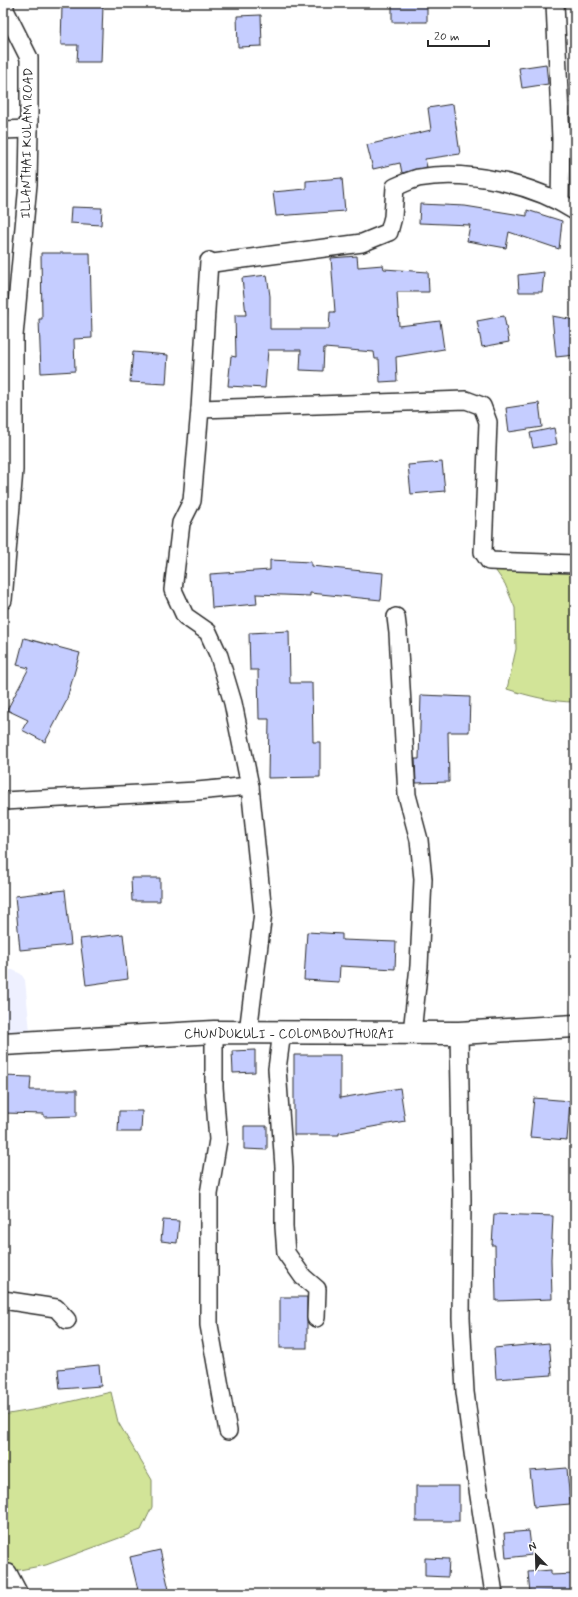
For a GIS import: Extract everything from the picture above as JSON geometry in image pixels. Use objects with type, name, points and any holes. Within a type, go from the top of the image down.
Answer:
[{"type":"main road","name":"CHUNDUKULI - COLOMBOUTHURAI","points":[[3,1044],[214,1032],[458,1033],[575,1026]]},
{"type":"street","name":"ILLANTHAI KULAM ROAD","points":[[3,600],[14,478],[14,336],[28,184],[29,129],[28,58],[5,10],[5,3]]},
{"type":"street","points":[[555,3],[556,60],[561,139],[560,202]]},
{"type":"street","points":[[3,130],[29,129]]},
{"type":"street","points":[[248,1032],[263,913],[250,786],[233,704],[219,656],[208,632],[185,616],[173,590],[181,523],[192,501],[200,409],[209,261],[214,263],[362,243],[388,232],[393,217],[395,187],[417,179],[442,175],[475,177],[504,182],[560,202],[575,211]]},
{"type":"street","points":[[200,409],[466,400],[482,406],[488,422],[483,552],[489,561],[575,564]]},
{"type":"street","points":[[396,617],[407,795],[419,840],[423,879],[419,966],[412,1033]]},
{"type":"street","points":[[3,801],[198,791],[250,786]]},
{"type":"street","points":[[214,1032],[214,1087],[218,1140],[209,1194],[209,1325],[228,1431]]},
{"type":"street","points":[[282,1032],[277,1069],[284,1167],[284,1227],[286,1253],[303,1277],[316,1289],[316,1318]]},
{"type":"street","points":[[458,1033],[462,1200],[461,1318],[465,1392],[494,1594]]},
{"type":"street","points":[[3,1300],[56,1308],[67,1320]]},
{"type":"street","points":[[3,1573],[8,1573],[19,1594]]},
{"type":"shaded area","points":[[3,970],[13,970],[21,974],[25,980],[31,1042],[3,1044]]},
{"type":"green space","points":[[489,561],[575,564],[575,702],[541,698],[507,689],[516,649],[515,608],[505,584]]},
{"type":"green space","points":[[111,1392],[118,1422],[152,1480],[152,1507],[141,1530],[46,1565],[3,1573],[3,1415],[38,1409]]},
{"type":"building","points":[[392,3],[427,3],[427,22],[392,22]]},
{"type":"building","points":[[62,6],[103,6],[101,62],[77,62],[78,45],[61,45]]},
{"type":"building","points":[[261,15],[262,46],[238,47],[237,16]]},
{"type":"building","points":[[546,64],[548,84],[522,88],[519,68]]},
{"type":"building","points":[[453,104],[460,154],[425,159],[427,167],[402,173],[400,163],[373,169],[367,145],[431,130],[428,108]]},
{"type":"building","points":[[342,178],[345,211],[276,216],[273,192],[306,189],[306,181]]},
{"type":"building","points":[[420,204],[465,206],[527,216],[527,210],[562,221],[559,249],[509,232],[506,248],[467,241],[470,225],[419,223]]},
{"type":"building","points":[[71,207],[102,208],[101,225],[70,223]]},
{"type":"building","points":[[41,253],[90,253],[92,338],[74,339],[75,371],[41,373],[39,319],[42,319]]},
{"type":"building","points":[[357,256],[358,267],[383,265],[384,269],[428,272],[429,292],[397,292],[399,326],[440,321],[444,349],[396,357],[397,381],[380,382],[379,359],[375,359],[374,352],[324,348],[323,371],[300,370],[301,350],[268,350],[265,388],[228,386],[231,356],[236,357],[235,315],[246,315],[242,278],[267,275],[270,296],[270,329],[329,329],[330,312],[335,312],[331,258]]},
{"type":"building","points":[[544,272],[542,292],[519,292],[518,275]]},
{"type":"building","points":[[504,316],[509,342],[482,347],[477,321]]},
{"type":"building","points":[[552,316],[575,320],[575,355],[556,357]]},
{"type":"building","points":[[133,352],[168,355],[166,384],[130,382]]},
{"type":"building","points":[[539,403],[542,427],[509,432],[506,408]]},
{"type":"building","points":[[554,428],[557,444],[533,448],[530,433]]},
{"type":"building","points":[[442,462],[445,491],[411,494],[408,465]]},
{"type":"building","points":[[270,560],[311,562],[311,566],[383,573],[381,600],[310,593],[310,596],[256,594],[257,604],[212,608],[210,574],[270,570]]},
{"type":"building","points":[[289,631],[290,683],[312,683],[313,742],[320,742],[320,777],[268,778],[269,719],[259,719],[258,670],[250,670],[249,633]]},
{"type":"building","points":[[24,638],[80,653],[66,702],[45,742],[22,730],[28,720],[7,710],[29,668],[17,665]]},
{"type":"building","points":[[421,695],[470,697],[469,732],[448,732],[449,782],[416,783],[415,759],[419,759]]},
{"type":"building","points":[[131,878],[160,878],[160,901],[132,901]]},
{"type":"building","points":[[65,890],[71,945],[20,950],[15,896]]},
{"type":"building","points":[[307,932],[342,934],[342,940],[396,942],[395,969],[340,966],[339,982],[304,980]]},
{"type":"building","points":[[123,934],[128,979],[86,985],[80,939]]},
{"type":"building","points":[[255,1050],[255,1072],[233,1073],[232,1051]]},
{"type":"building","points":[[294,1055],[340,1055],[340,1098],[400,1088],[405,1121],[339,1133],[339,1135],[294,1135]]},
{"type":"building","points":[[3,1076],[31,1077],[30,1090],[77,1090],[77,1116],[44,1117],[44,1114],[3,1113]]},
{"type":"building","points":[[534,1098],[570,1101],[567,1140],[530,1137]]},
{"type":"building","points":[[119,1111],[142,1111],[141,1132],[118,1132]]},
{"type":"building","points":[[244,1126],[267,1126],[267,1150],[244,1149]]},
{"type":"building","points":[[494,1214],[553,1216],[551,1259],[552,1299],[496,1301],[495,1245],[492,1245]]},
{"type":"building","points":[[163,1220],[179,1221],[177,1243],[161,1241]]},
{"type":"building","points":[[280,1297],[307,1297],[307,1348],[280,1348]]},
{"type":"building","points":[[549,1343],[552,1375],[496,1379],[494,1348]]},
{"type":"building","points":[[99,1365],[101,1386],[60,1389],[58,1369]]},
{"type":"building","points":[[567,1468],[570,1504],[534,1507],[530,1471]]},
{"type":"building","points":[[416,1486],[459,1486],[459,1521],[416,1521]]},
{"type":"building","points":[[529,1531],[532,1555],[506,1558],[504,1533]]},
{"type":"building","points":[[160,1550],[170,1594],[139,1594],[130,1557]]},
{"type":"building","points":[[425,1558],[449,1559],[448,1577],[425,1576]]},
{"type":"building","points":[[551,1570],[551,1575],[575,1574],[575,1590],[530,1593],[528,1572]]}]
